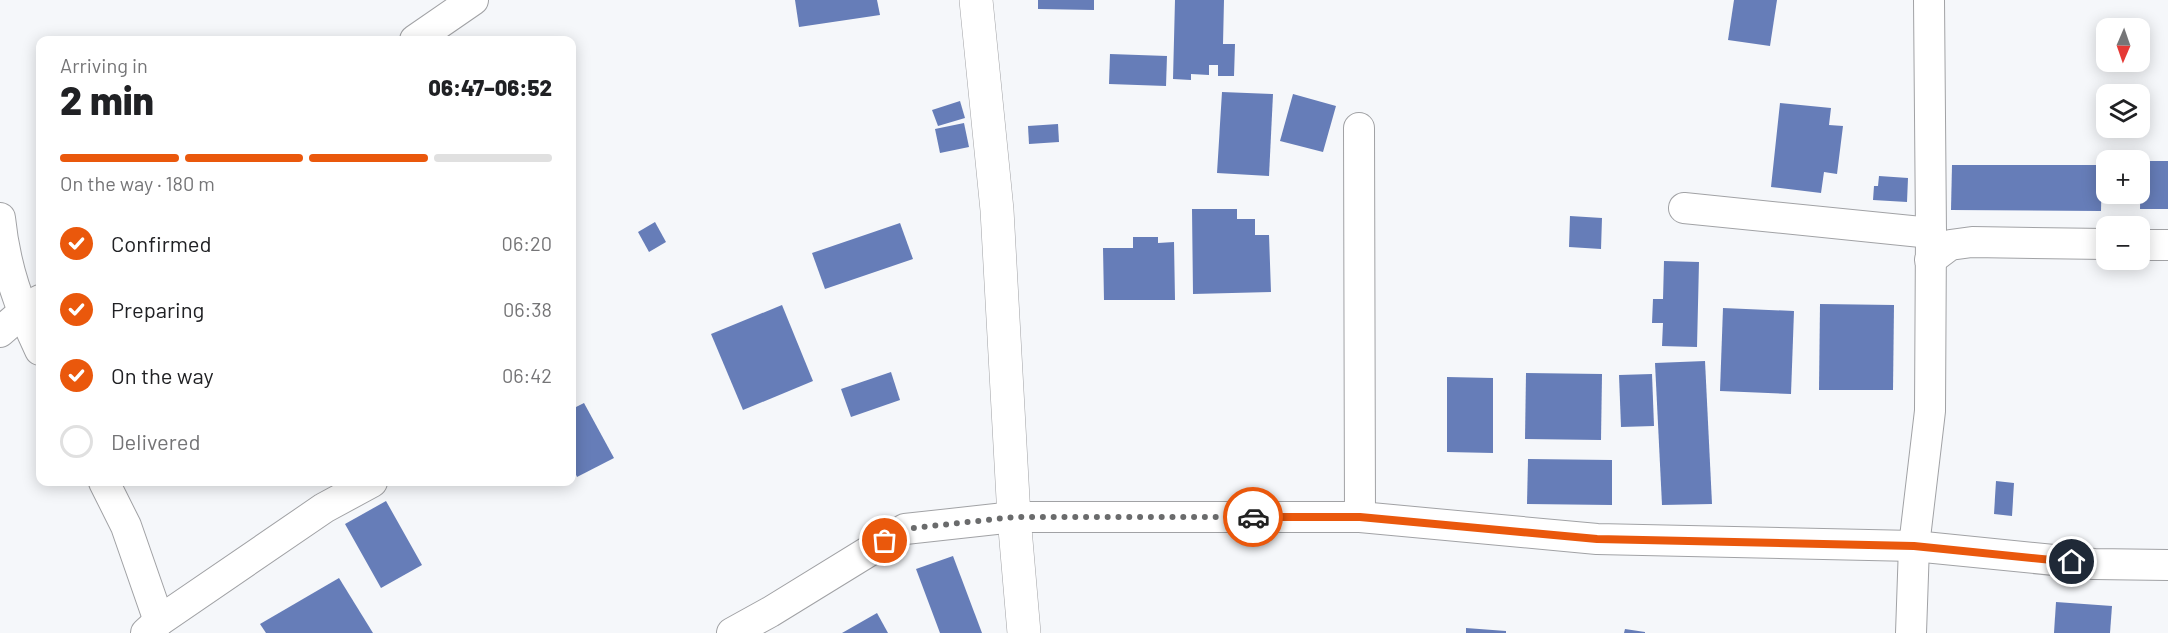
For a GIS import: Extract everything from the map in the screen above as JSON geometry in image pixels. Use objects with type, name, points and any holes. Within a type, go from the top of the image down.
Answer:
[{"type":"street","points":[[421,36],[473,0]]},
{"type":"street","points":[[976,0],[998,210],[1014,517],[1024,633]]},
{"type":"street","points":[[1911,633],[1914,546],[1930,411],[1929,0]]},
{"type":"street","points":[[1359,128],[1360,517]]},
{"type":"street","points":[[1684,208],[1931,247],[1972,242],[2096,244]]},
{"type":"street","points":[[0,218],[3,250],[31,306],[36,330]]},
{"type":"street","points":[[2150,245],[2168,245]]},
{"type":"street","points":[[0,332],[31,306]]},
{"type":"street","points":[[106,486],[126,526],[152,627],[324,508],[365,486]]},
{"type":"street","points":[[732,633],[904,529],[1014,517],[1360,517],[1597,539],[1914,546],[2094,564],[2168,565]]},
{"type":"building","points":[[795,0],[877,0],[880,15],[799,27]]},
{"type":"building","points":[[1038,0],[1094,0],[1094,10],[1038,9]]},
{"type":"building","points":[[1175,0],[1224,0],[1223,44],[1235,44],[1234,76],[1218,76],[1218,65],[1209,65],[1209,75],[1191,74],[1191,80],[1173,79]]},
{"type":"building","points":[[1734,0],[1777,0],[1770,46],[1728,40]]},
{"type":"building","points":[[1110,54],[1167,56],[1166,86],[1109,84]]},
{"type":"building","points":[[1222,92],[1273,94],[1269,176],[1217,173]]},
{"type":"building","points":[[1293,94],[1336,106],[1323,152],[1280,141]]},
{"type":"building","points":[[960,101],[965,118],[938,126],[932,110]]},
{"type":"building","points":[[1780,103],[1831,108],[1829,125],[1843,126],[1837,174],[1824,172],[1821,193],[1771,187]]},
{"type":"building","points":[[964,123],[969,147],[940,153],[935,129]]},
{"type":"building","points":[[1058,124],[1059,142],[1029,144],[1028,126]]},
{"type":"building","points":[[2150,161],[2168,161],[2168,209],[2140,209],[2140,204],[2150,204]]},
{"type":"building","points":[[1952,165],[2096,165],[2096,204],[2101,204],[2101,211],[1951,210]]},
{"type":"building","points":[[1879,176],[1908,178],[1907,202],[1873,200],[1874,186],[1878,186]]},
{"type":"building","points":[[1192,209],[1237,209],[1237,219],[1255,219],[1255,235],[1269,235],[1271,292],[1193,294]]},
{"type":"building","points":[[1570,216],[1602,218],[1601,249],[1569,247]]},
{"type":"building","points":[[655,222],[666,242],[649,252],[638,232]]},
{"type":"building","points":[[900,223],[913,259],[825,289],[812,253]]},
{"type":"building","points":[[1133,237],[1158,237],[1158,243],[1174,242],[1175,300],[1104,300],[1103,248],[1133,248]]},
{"type":"building","points":[[1664,261],[1699,262],[1697,347],[1662,346],[1663,323],[1652,323],[1653,299],[1663,299]]},
{"type":"building","points":[[1820,304],[1894,305],[1893,390],[1819,390]]},
{"type":"building","points":[[782,305],[813,381],[743,410],[711,334]]},
{"type":"building","points":[[1723,308],[1794,311],[1791,394],[1720,391]]},
{"type":"building","points":[[1705,361],[1712,504],[1662,505],[1655,363]]},
{"type":"building","points":[[891,372],[900,400],[851,417],[841,389]]},
{"type":"building","points":[[1526,373],[1602,374],[1601,440],[1525,439]]},
{"type":"building","points":[[1652,374],[1654,426],[1621,427],[1619,375]]},
{"type":"building","points":[[1447,377],[1493,378],[1493,453],[1447,452]]},
{"type":"building","points":[[584,403],[614,458],[577,477],[576,475],[576,407]]},
{"type":"building","points":[[1528,459],[1612,460],[1612,505],[1527,504]]},
{"type":"building","points":[[1996,481],[2014,483],[2012,516],[1994,514]]},
{"type":"building","points":[[386,501],[422,565],[381,588],[345,524]]},
{"type":"building","points":[[953,556],[982,633],[940,633],[916,569]]},
{"type":"building","points":[[339,578],[373,633],[266,633],[260,624]]},
{"type":"building","points":[[2056,602],[2112,606],[2110,633],[2054,633]]},
{"type":"building","points":[[877,613],[888,633],[842,633]]},
{"type":"building","points":[[1466,628],[1506,631],[1506,633],[1466,633]]},
{"type":"building","points":[[1625,629],[1645,632],[1645,633],[1624,633]]},
{"type":"way so far","points":[[885,541],[904,529],[1014,517],[1253,517]]},
{"type":"route","points":[[1253,517],[1360,517],[1597,539],[1914,546],[2072,562]]}]
